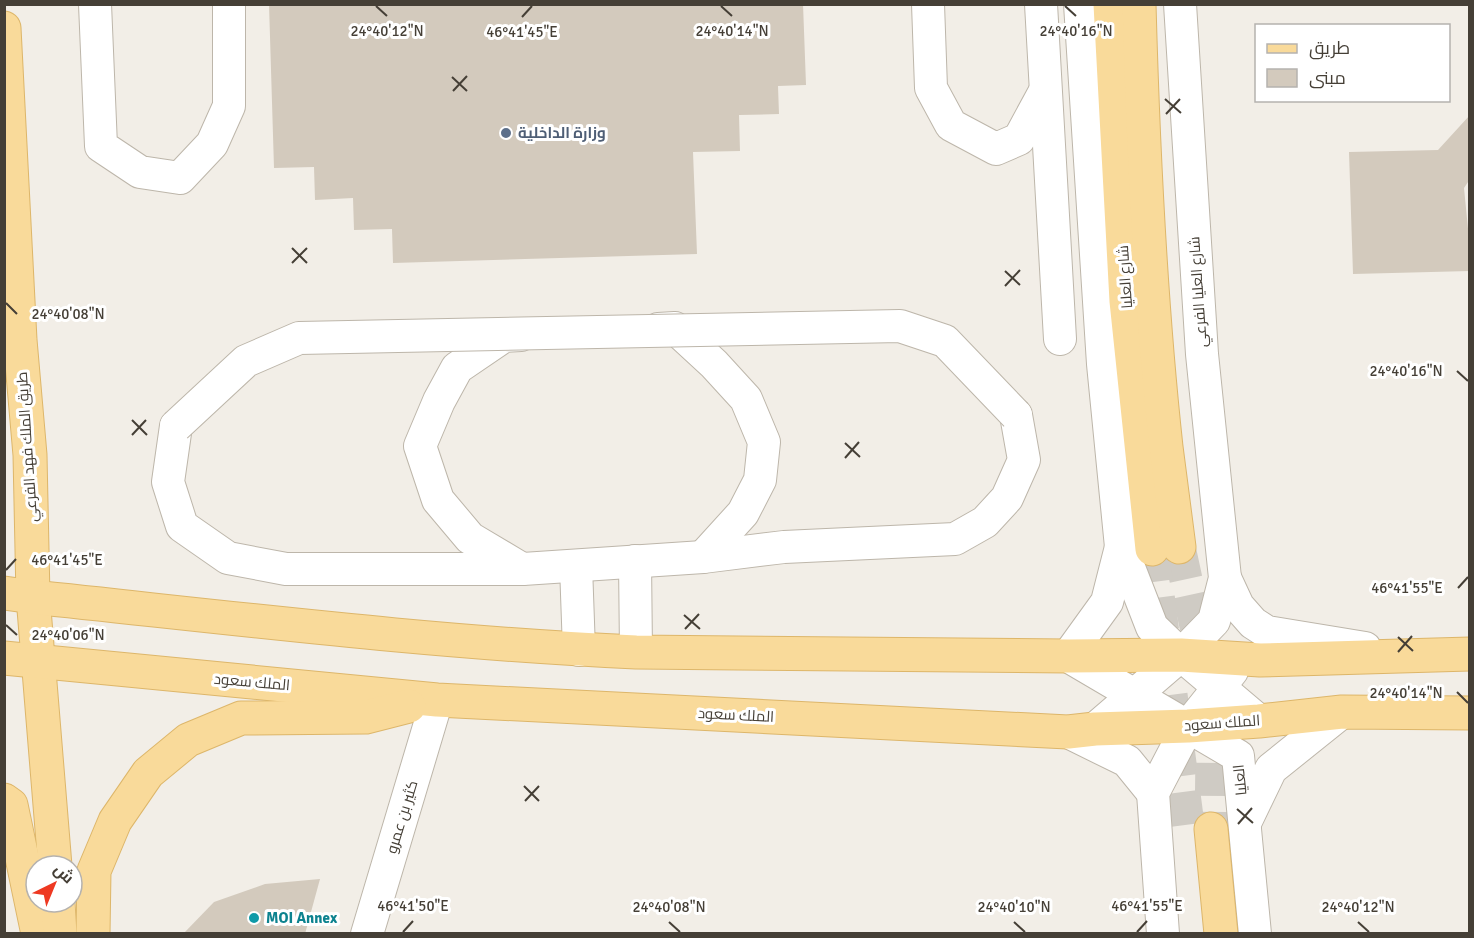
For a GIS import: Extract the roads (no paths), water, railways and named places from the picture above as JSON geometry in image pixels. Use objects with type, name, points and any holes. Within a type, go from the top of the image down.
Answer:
[{"type":"main road","name":"شارع العليا","points":[[1110,4],[1126,300],[1151,547]]},
{"type":"main road","name":"شارع العليا","points":[[1139,4],[1149,251],[1166,448],[1151,547]]},
{"type":"main road","name":"طريق الملك فهد الفرعي","points":[[4,27],[21,350],[30,455],[19,595],[38,662],[54,854]]},
{"type":"main road","points":[[4,58],[5,52]]},
{"type":"main road","points":[[19,595],[345,630],[579,650],[1068,656],[1181,655],[1260,660],[1470,654]]},
{"type":"main road","name":"الملك سعود","points":[[4,658],[437,700],[1081,730],[1188,726],[1342,712],[1470,714]]},
{"type":"main road","points":[[93,933],[94,871],[115,821],[148,773],[188,740],[242,718],[366,717],[437,700]]},
{"type":"main road","points":[[4,801],[11,805],[38,933]]},
{"type":"main road","points":[[1198,933],[1201,835],[1221,933]]},
{"type":"main road","points":[[59,914],[60,933]]},
{"type":"street","points":[[95,4],[101,146],[140,172],[180,178],[212,144],[229,106],[229,4]]},
{"type":"street","points":[[928,4],[931,88],[951,125],[996,149],[1019,139],[1045,92]]},
{"type":"street","points":[[1041,4],[1060,339]]},
{"type":"street","points":[[1080,4],[1103,364],[1151,547],[1152,627],[1181,655],[1259,721]]},
{"type":"street","name":"شارع العليا الفرعي","points":[[1180,4],[1202,354],[1225,578],[1238,606],[1253,623],[1267,632],[1410,656]]},
{"type":"street","points":[[900,326],[945,340],[1016,415],[1024,460],[1007,498],[984,522],[955,539],[784,547],[703,557],[523,569],[286,569],[228,558],[182,526],[168,482],[176,426],[246,361],[299,338],[900,326]]},
{"type":"street","points":[[523,569],[470,538],[438,500],[420,446],[439,401],[457,368],[504,336],[675,328],[714,364],[746,399],[764,442],[760,480],[743,513],[703,557]]},
{"type":"street","points":[[1068,656],[1151,547]]},
{"type":"street","points":[[634,561],[636,652]]},
{"type":"street","points":[[576,566],[579,650]]},
{"type":"street","name":"شارع العليا الفرعي","points":[[1081,730],[1135,695],[1181,655],[1214,621],[1225,578]]},
{"type":"street","name":"العليا","points":[[1068,656],[1238,756],[1255,933]]},
{"type":"street","points":[[1163,933],[1153,793],[1188,726],[1242,659]]},
{"type":"street","name":"كثير بن عمرو","points":[[367,933],[437,700]]},
{"type":"street","points":[[1245,823],[1271,769],[1342,712]]},
{"type":"street","points":[[1081,730],[1127,761],[1153,793]]},
{"type":"tunnel","points":[[1179,547],[1204,663]]},
{"type":"tunnel","points":[[1152,549],[1190,840]]},
{"type":"tunnel","points":[[1209,714],[1212,753],[1211,829]]},
{"type":"place","name":"وزارة الداخلية","points":[[506,133]]},
{"type":"place","name":"MOI Annex","points":[[254,918]]}]
